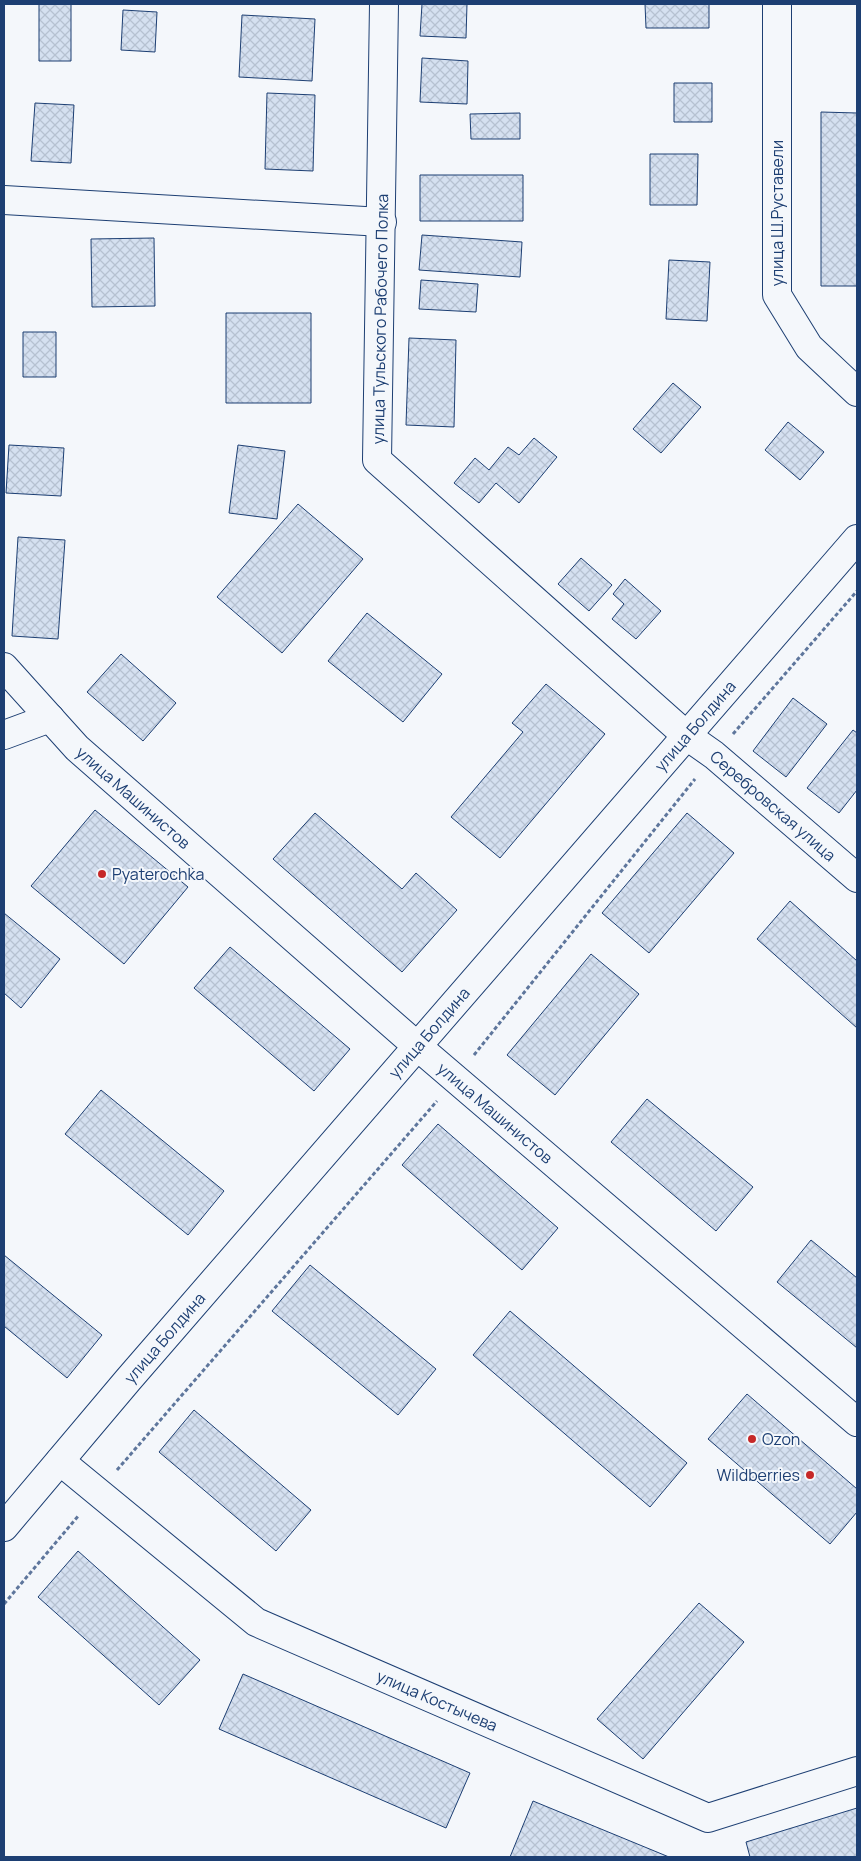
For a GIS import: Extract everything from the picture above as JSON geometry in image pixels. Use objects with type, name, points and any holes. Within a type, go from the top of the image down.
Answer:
[{"type":"street","name":"улица Тульского Рабочего Полка","points":[[384,4],[377,460],[687,736]]},
{"type":"street","name":"улица Ш.Руставели","points":[[777,4],[777,295],[809,347],[857,392]]},
{"type":"street","points":[[4,200],[382,222]]},
{"type":"street","name":"улица Болдина","points":[[4,1527],[417,1046],[857,539]]},
{"type":"street","name":"улица Машинистов","points":[[4,667],[77,748],[417,1046],[857,1422]]},
{"type":"street","points":[[4,735],[50,718]]},
{"type":"street","name":"Серебровская улица","points":[[687,736],[714,755],[857,878]]},
{"type":"street","name":"улица Костычева","points":[[60,1461],[256,1622],[708,1818],[857,1772]]},
{"type":"building","points":[[39,4],[71,4],[71,61],[39,61]]},
{"type":"building","points":[[422,4],[467,4],[466,38],[420,36]]},
{"type":"building","points":[[645,4],[709,4],[709,28],[646,28]]},
{"type":"building","points":[[123,10],[157,12],[155,52],[121,50]]},
{"type":"building","points":[[242,15],[315,19],[312,81],[239,77]]},
{"type":"building","points":[[422,58],[468,61],[467,104],[420,102]]},
{"type":"building","points":[[674,83],[712,83],[712,122],[674,122]]},
{"type":"building","points":[[267,93],[315,95],[313,171],[265,169]]},
{"type":"building","points":[[35,103],[74,105],[71,163],[31,161]]},
{"type":"building","points":[[821,112],[857,113],[857,286],[821,286]]},
{"type":"building","points":[[520,113],[520,139],[471,139],[470,114]]},
{"type":"building","points":[[650,154],[698,154],[697,205],[650,205]]},
{"type":"building","points":[[420,175],[523,175],[523,221],[420,221]]},
{"type":"building","points":[[422,235],[522,242],[520,277],[419,270]]},
{"type":"building","points":[[154,238],[155,306],[92,307],[91,239]]},
{"type":"building","points":[[669,260],[710,262],[707,321],[666,319]]},
{"type":"building","points":[[421,280],[478,284],[476,312],[419,309]]},
{"type":"building","points":[[226,313],[311,313],[311,403],[226,403]]},
{"type":"building","points":[[23,332],[56,332],[56,377],[23,377]]},
{"type":"building","points":[[409,338],[456,340],[454,427],[406,425]]},
{"type":"building","points":[[673,383],[701,407],[661,453],[633,429]]},
{"type":"building","points":[[788,422],[824,452],[800,480],[765,450]]},
{"type":"building","points":[[534,438],[557,457],[519,503],[496,483],[479,503],[454,483],[475,458],[489,470],[508,447],[519,455]]},
{"type":"building","points":[[9,445],[64,448],[61,496],[6,493]]},
{"type":"building","points":[[238,445],[285,451],[277,519],[229,513]]},
{"type":"building","points":[[298,504],[363,559],[282,653],[217,597]]},
{"type":"building","points":[[18,537],[65,540],[58,639],[12,636]]},
{"type":"building","points":[[581,558],[612,585],[589,611],[558,584]]},
{"type":"building","points":[[625,579],[661,611],[636,639],[612,619],[624,604],[613,594]]},
{"type":"building","points":[[367,613],[442,674],[403,722],[328,661]]},
{"type":"building","points":[[121,654],[176,703],[143,741],[87,692]]},
{"type":"building","points":[[546,684],[605,734],[500,858],[451,817],[523,732],[512,723]]},
{"type":"building","points":[[793,698],[827,724],[786,777],[753,751]]},
{"type":"building","points":[[853,730],[857,733],[857,790],[839,813],[807,788]]},
{"type":"building","points":[[95,810],[188,887],[124,964],[31,886]]},
{"type":"building","points":[[315,813],[402,889],[416,873],[457,910],[402,972],[273,859]]},
{"type":"building","points":[[687,813],[734,853],[649,953],[602,913]]},
{"type":"building","points":[[790,901],[857,961],[857,1028],[757,939]]},
{"type":"building","points":[[4,913],[60,959],[21,1008],[4,993]]},
{"type":"building","points":[[230,947],[350,1049],[314,1091],[194,988]]},
{"type":"building","points":[[591,954],[639,994],[555,1095],[507,1055]]},
{"type":"building","points":[[101,1090],[224,1191],[188,1235],[65,1134]]},
{"type":"building","points":[[647,1099],[753,1187],[716,1231],[611,1142]]},
{"type":"building","points":[[438,1124],[558,1228],[522,1270],[402,1165]]},
{"type":"building","points":[[811,1240],[857,1278],[857,1348],[777,1282]]},
{"type":"building","points":[[4,1255],[102,1335],[67,1378],[4,1326]]},
{"type":"building","points":[[310,1265],[436,1369],[398,1415],[272,1311]]},
{"type":"building","points":[[510,1311],[687,1463],[650,1507],[473,1355]]},
{"type":"building","points":[[747,1394],[857,1489],[857,1512],[830,1544],[708,1439]]},
{"type":"building","points":[[194,1410],[311,1510],[276,1551],[159,1452]]},
{"type":"building","points":[[78,1551],[200,1660],[159,1705],[38,1597]]},
{"type":"building","points":[[699,1603],[744,1642],[643,1759],[597,1719]]},
{"type":"building","points":[[243,1674],[470,1773],[446,1828],[219,1729]]},
{"type":"building","points":[[533,1801],[669,1857],[510,1857]]},
{"type":"building","points":[[857,1808],[857,1857],[750,1857],[746,1842]]},
{"type":"place","name":"Pyaterochka","points":[[102,874]]},
{"type":"place","name":"Ozon","points":[[752,1439]]},
{"type":"place","name":"Wildberries","points":[[810,1475]]}]
